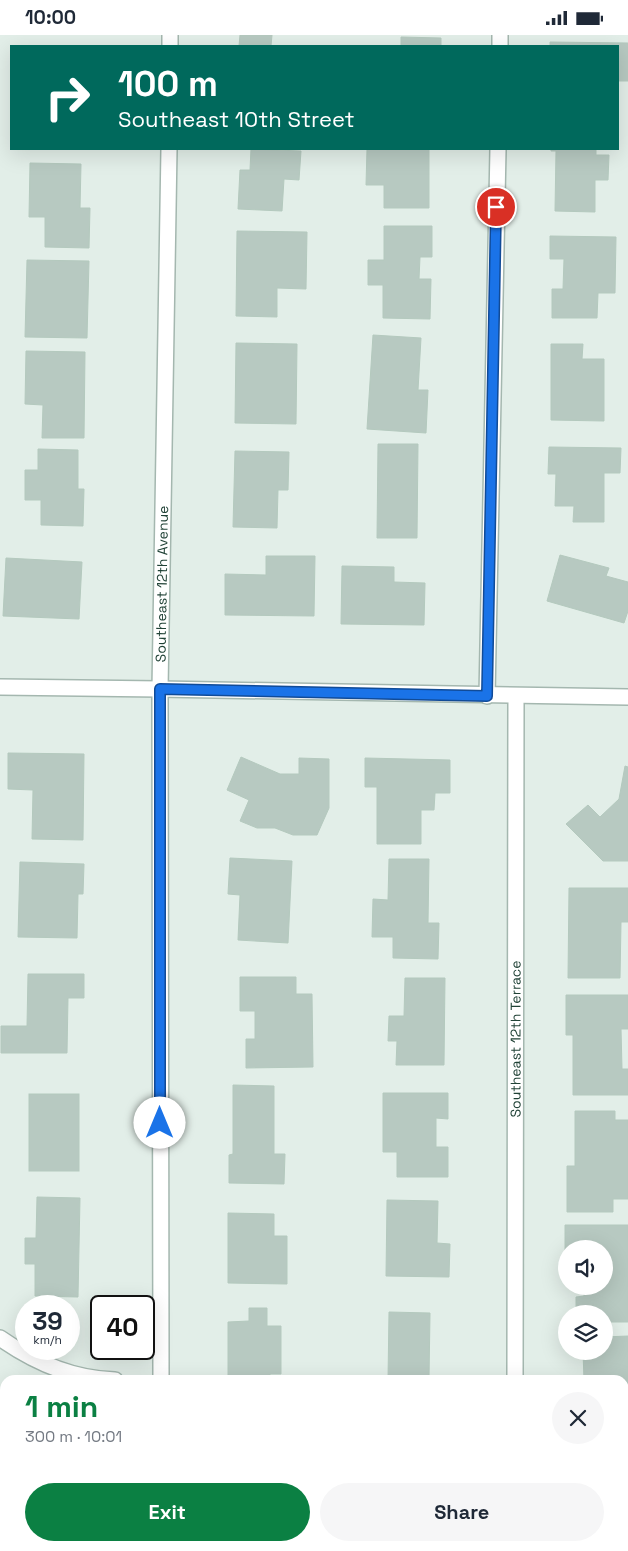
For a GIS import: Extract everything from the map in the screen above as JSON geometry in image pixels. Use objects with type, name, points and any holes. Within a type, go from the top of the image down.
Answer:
[{"type":"street","name":"Southeast 12th Avenue","points":[[160,1375],[160,689],[168,150]]},
{"type":"street","points":[[487,696],[498,150]]},
{"type":"street","points":[[0,687],[516,697],[628,697]]},
{"type":"street","name":"Southeast 12th Terrace","points":[[515,1375],[516,697]]},
{"type":"street","points":[[0,1338],[21,1352],[67,1373],[81,1375]]},
{"type":"building","points":[[240,35],[272,35],[271,45],[239,45]]},
{"type":"building","points":[[401,37],[441,38],[441,45],[401,45]]},
{"type":"building","points":[[550,42],[628,43],[628,81],[619,81],[619,45],[550,45]]},
{"type":"building","points":[[251,150],[301,151],[299,180],[284,179],[282,211],[238,209],[240,170],[250,170]]},
{"type":"building","points":[[367,150],[429,150],[429,208],[384,208],[384,185],[366,185]]},
{"type":"building","points":[[596,150],[596,155],[609,155],[608,180],[595,180],[595,212],[555,211],[556,151],[551,151]]},
{"type":"building","points":[[30,163],[81,164],[80,208],[90,208],[89,248],[45,247],[45,217],[29,217]]},
{"type":"building","points":[[384,226],[432,226],[432,257],[420,257],[419,279],[431,279],[430,319],[383,318],[383,285],[368,285],[368,260],[384,260]]},
{"type":"building","points":[[237,231],[307,232],[306,289],[277,288],[277,317],[236,316]]},
{"type":"building","points":[[550,236],[616,237],[615,293],[598,293],[597,318],[552,318],[552,289],[563,289],[564,259],[550,259]]},
{"type":"building","points":[[27,260],[89,261],[87,338],[25,337]]},
{"type":"building","points":[[373,335],[421,338],[418,390],[428,390],[426,433],[367,429]]},
{"type":"building","points":[[236,343],[297,344],[296,424],[235,423]]},
{"type":"building","points":[[551,344],[583,344],[582,359],[604,359],[604,421],[551,420]]},
{"type":"building","points":[[26,351],[85,352],[84,438],[42,438],[43,405],[25,404]]},
{"type":"building","points":[[378,444],[418,444],[417,538],[377,538]]},
{"type":"building","points":[[549,447],[621,448],[620,473],[604,473],[604,522],[573,522],[574,506],[555,506],[556,474],[548,474]]},
{"type":"building","points":[[38,449],[78,450],[78,489],[84,489],[83,526],[41,525],[41,500],[25,500],[25,470],[38,470]]},
{"type":"building","points":[[235,451],[289,452],[288,490],[278,490],[277,528],[233,527]]},
{"type":"building","points":[[560,555],[609,568],[606,576],[628,582],[628,611],[624,623],[547,601]]},
{"type":"building","points":[[266,556],[315,556],[314,616],[225,615],[225,574],[266,575]]},
{"type":"building","points":[[6,558],[82,562],[79,619],[3,616]]},
{"type":"building","points":[[342,566],[394,567],[394,582],[425,583],[424,625],[341,624]]},
{"type":"building","points":[[8,753],[84,754],[83,840],[32,839],[33,790],[8,789]]},
{"type":"building","points":[[241,757],[280,774],[299,774],[299,758],[329,759],[329,808],[317,835],[293,835],[275,828],[257,828],[240,821],[249,800],[227,790]]},
{"type":"building","points":[[365,758],[450,760],[450,793],[435,793],[434,810],[421,810],[421,844],[377,844],[377,787],[365,787]]},
{"type":"building","points":[[625,766],[628,767],[628,861],[603,861],[566,824],[588,805],[600,817],[619,799]]},
{"type":"building","points":[[230,858],[292,861],[288,943],[238,940],[240,895],[228,894]]},
{"type":"building","points":[[389,859],[429,859],[428,923],[439,923],[438,959],[393,958],[393,937],[372,937],[373,899],[388,900]]},
{"type":"building","points":[[20,862],[84,864],[83,894],[78,894],[77,938],[18,937]]},
{"type":"building","points":[[569,888],[628,888],[628,922],[621,922],[620,978],[568,978]]},
{"type":"building","points":[[28,974],[84,974],[84,998],[68,998],[67,1053],[1,1053],[1,1026],[27,1026]]},
{"type":"building","points":[[240,977],[296,977],[296,994],[312,994],[313,1067],[246,1068],[246,1039],[255,1039],[255,1011],[240,1011]]},
{"type":"building","points":[[405,978],[445,978],[444,1065],[396,1065],[397,1041],[388,1041],[389,1016],[404,1016]]},
{"type":"building","points":[[566,995],[628,995],[628,1029],[621,1029],[622,1069],[628,1069],[628,1095],[573,1095],[573,1035],[566,1035]]},
{"type":"building","points":[[233,1085],[274,1086],[274,1154],[285,1154],[284,1184],[229,1183],[229,1155],[233,1154]]},
{"type":"building","points":[[383,1093],[448,1093],[448,1119],[436,1118],[436,1147],[448,1147],[448,1177],[397,1177],[397,1152],[383,1152]]},
{"type":"building","points":[[29,1094],[79,1094],[79,1171],[29,1171]]},
{"type":"building","points":[[575,1111],[615,1111],[615,1120],[628,1120],[628,1199],[613,1199],[613,1212],[567,1212],[567,1166],[575,1166]]},
{"type":"building","points":[[37,1197],[80,1198],[78,1295],[35,1295],[35,1264],[25,1264],[25,1238],[36,1238]]},
{"type":"building","points":[[387,1200],[438,1201],[437,1243],[450,1244],[449,1277],[386,1276]]},
{"type":"building","points":[[228,1213],[274,1214],[274,1236],[287,1236],[287,1284],[228,1283]]},
{"type":"building","points":[[565,1225],[628,1225],[628,1322],[613,1322],[613,1305],[576,1305],[576,1297],[584,1295],[613,1295],[613,1240],[565,1240]]},
{"type":"building","points":[[249,1308],[267,1308],[267,1326],[281,1326],[281,1374],[228,1375],[228,1322],[249,1321]]},
{"type":"building","points":[[389,1312],[430,1313],[429,1375],[388,1375]]},
{"type":"building","points":[[628,1336],[628,1375],[584,1375],[583,1360],[613,1360],[613,1337]]},
{"type":"route","points":[[160,1123],[160,689],[487,696],[496,207]]}]
